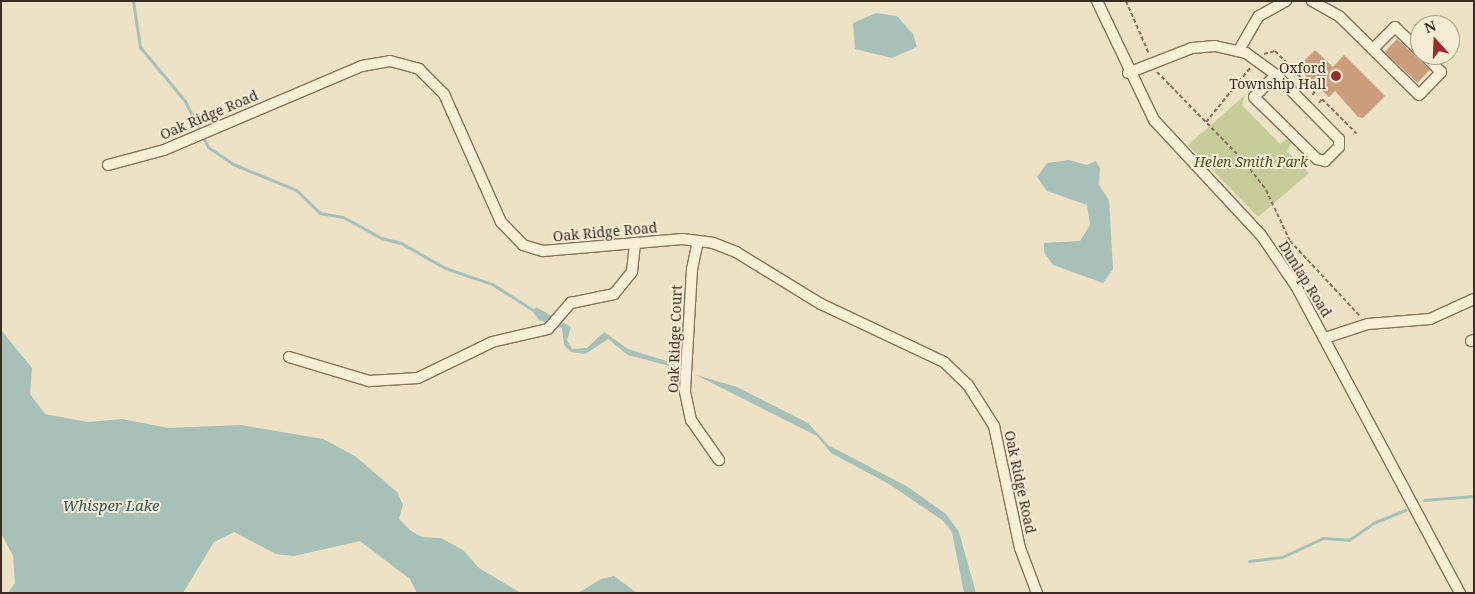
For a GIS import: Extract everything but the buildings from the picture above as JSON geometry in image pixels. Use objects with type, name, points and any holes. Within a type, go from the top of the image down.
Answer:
[{"type":"street","name":"Dunlap Road","points":[[1097,1],[1128,73],[1166,136],[1272,250],[1325,338],[1460,593]]},
{"type":"street","points":[[1239,50],[1259,16],[1286,1]]},
{"type":"street","points":[[1312,1],[1336,13],[1419,95],[1441,72],[1434,65]]},
{"type":"street","points":[[1373,49],[1395,27],[1410,41]]},
{"type":"street","points":[[1128,73],[1192,48],[1239,50],[1276,75],[1339,139],[1339,147],[1325,161],[1317,160],[1254,97],[1276,75]]},
{"type":"street","name":"Oak Ridge Road","points":[[108,165],[164,150],[362,66],[390,61],[418,69],[444,94],[501,222],[523,245],[543,251],[698,241],[736,252],[821,304],[944,362],[968,385],[994,426],[1016,533],[1037,593]]},
{"type":"street","name":"Oak Ridge Court","points":[[698,241],[692,269],[685,392],[691,420],[719,460]]},
{"type":"street","points":[[289,357],[369,381],[400,382],[492,342],[551,325],[571,303],[614,294],[626,284],[635,244]]},
{"type":"street","points":[[1325,338],[1368,324],[1424,321],[1474,299]]},
{"type":"path","points":[[1126,1],[1148,53]]},
{"type":"path","points":[[1262,57],[1275,51],[1316,92],[1311,97],[1318,104],[1322,99],[1357,134]]},
{"type":"path","points":[[1206,122],[1222,97],[1254,65]]},
{"type":"path","points":[[1156,71],[1242,159],[1270,198],[1288,236],[1368,324]]},
{"type":"green space","name":"Helen Smith Park","points":[[1245,95],[1242,105],[1280,144],[1287,139],[1292,143],[1287,151],[1309,173],[1258,217],[1188,145]]},
{"type":"water","points":[[876,13],[897,16],[913,34],[917,47],[892,58],[855,49],[853,23]]},
{"type":"water","points":[[1069,160],[1087,165],[1096,161],[1100,168],[1099,185],[1109,200],[1113,269],[1103,283],[1053,265],[1044,252],[1044,243],[1080,241],[1090,225],[1087,205],[1047,191],[1037,177],[1047,163]]},
{"type":"water","points":[[536,307],[571,327],[567,340],[572,349],[587,348],[604,332],[628,349],[670,362],[677,368],[628,355],[608,339],[585,354],[571,352],[564,345],[562,328],[539,320],[533,312]]},
{"type":"water","name":"Whisper Lake","points":[[1,330],[32,368],[30,394],[45,414],[88,422],[122,419],[168,428],[241,425],[323,439],[355,456],[397,492],[403,505],[399,519],[411,531],[422,537],[441,538],[463,550],[479,568],[521,593],[417,593],[410,579],[360,541],[294,556],[276,554],[234,532],[214,542],[183,593],[8,593],[15,583],[13,556],[1,533]]},
{"type":"water","points":[[696,375],[737,387],[808,423],[828,445],[908,487],[946,514],[959,532],[976,593],[964,593],[952,532],[942,520],[889,484],[831,453],[817,436]]},
{"type":"water","points":[[614,576],[637,593],[578,593],[601,579]]},
{"type":"waterway","points":[[133,1],[140,47],[185,101],[208,147],[233,164],[296,190],[320,213],[343,217],[381,238],[401,243],[445,268],[492,284],[533,310]]},
{"type":"waterway","points":[[1424,500],[1474,496]]},
{"type":"waterway","points":[[1249,561],[1282,557],[1323,538],[1349,540],[1373,523],[1406,510]]},
{"type":"place","name":"Oxford Township Hall","points":[[1336,76]]}]
